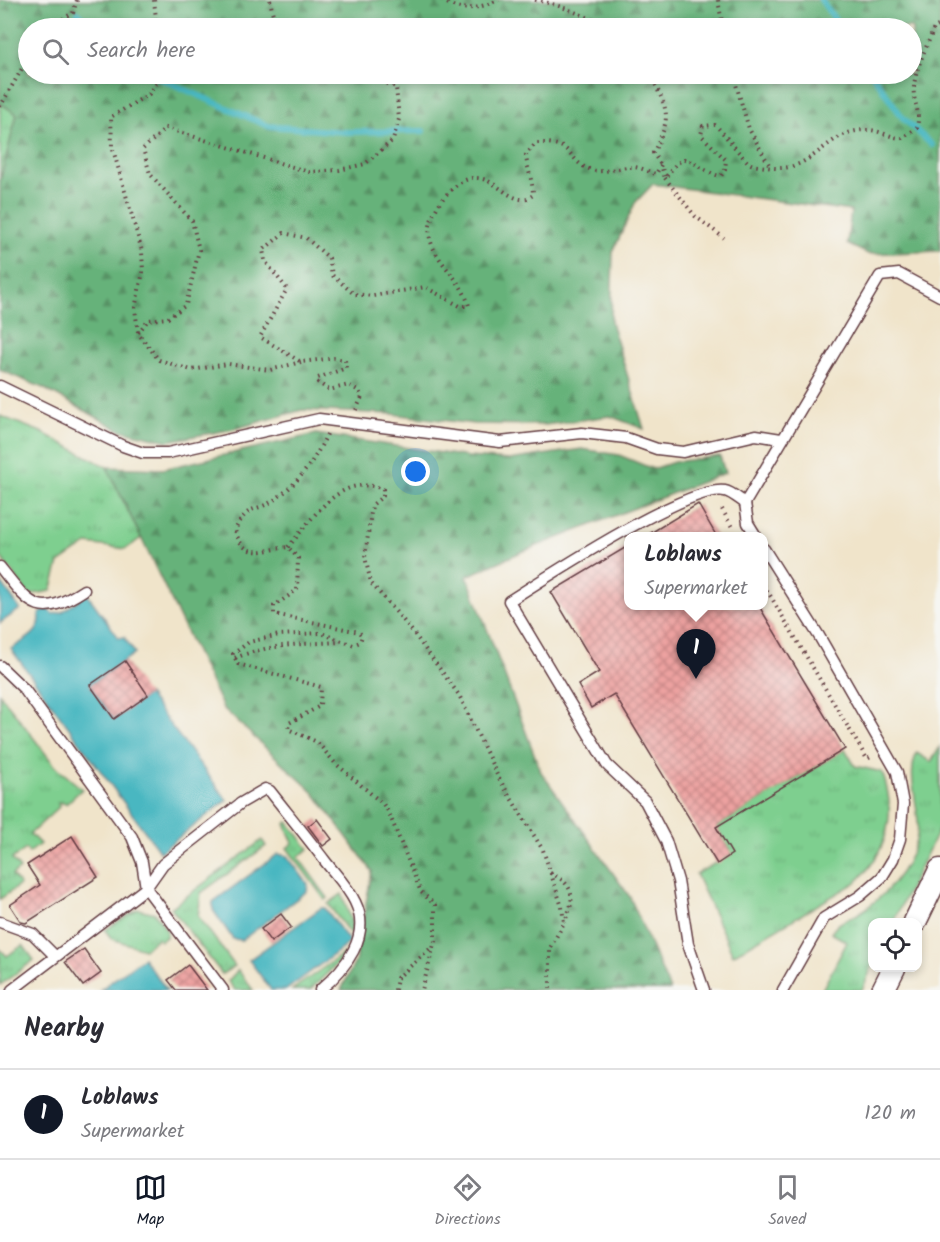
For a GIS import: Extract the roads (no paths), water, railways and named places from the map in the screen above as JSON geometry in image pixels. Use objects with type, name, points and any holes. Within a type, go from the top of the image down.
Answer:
[{"type":"street","points":[[917,918],[940,870]]},
{"type":"street","points":[[883,990],[892,972]]},
{"type":"lane","points":[[753,532],[748,522],[745,503],[880,276],[899,274],[940,296]]},
{"type":"lane","points":[[0,386],[123,446],[143,453],[168,453],[194,448],[267,428],[319,419],[357,422],[500,442],[582,433],[626,438],[657,449],[683,452],[756,435],[781,439]]},
{"type":"lane","points":[[704,990],[688,944],[678,881],[666,841],[645,801],[608,765],[509,601],[610,538],[698,494],[725,491],[745,503]]},
{"type":"lane","points":[[768,555],[819,636],[897,772],[904,822],[893,859],[882,877],[824,918],[783,990]]},
{"type":"lane","points":[[0,567],[26,600],[34,606],[63,604],[84,591]]},
{"type":"lane","points":[[0,666],[24,688],[132,837],[142,862],[146,888],[223,990]]},
{"type":"lane","points":[[12,990],[146,888],[163,864],[259,790],[270,791],[348,890],[360,916],[361,932],[355,948],[345,965],[320,990]]},
{"type":"lane","points":[[0,922],[36,935],[54,956]]},
{"type":"water","points":[[0,581],[20,609],[0,623]]},
{"type":"water","points":[[87,594],[119,638],[124,637],[135,653],[90,685],[114,719],[148,695],[227,800],[160,852],[11,649],[36,631],[39,626],[39,614],[47,609],[53,614],[62,612]]},
{"type":"water","points":[[278,854],[287,856],[308,884],[307,891],[242,940],[233,939],[213,910],[213,902]]},
{"type":"water","points":[[321,908],[325,908],[349,941],[348,944],[286,990],[271,990],[249,960]]},
{"type":"water","points":[[143,958],[167,990],[100,990]]},
{"type":"waterway","points":[[821,0],[834,18]]},
{"type":"waterway","points":[[78,13],[83,18]]},
{"type":"waterway","points":[[173,84],[268,126],[345,132],[423,131]]},
{"type":"waterway","points":[[879,84],[903,118],[932,145]]},
{"type":"place","name":"Loblaws","points":[[696,679]]}]
